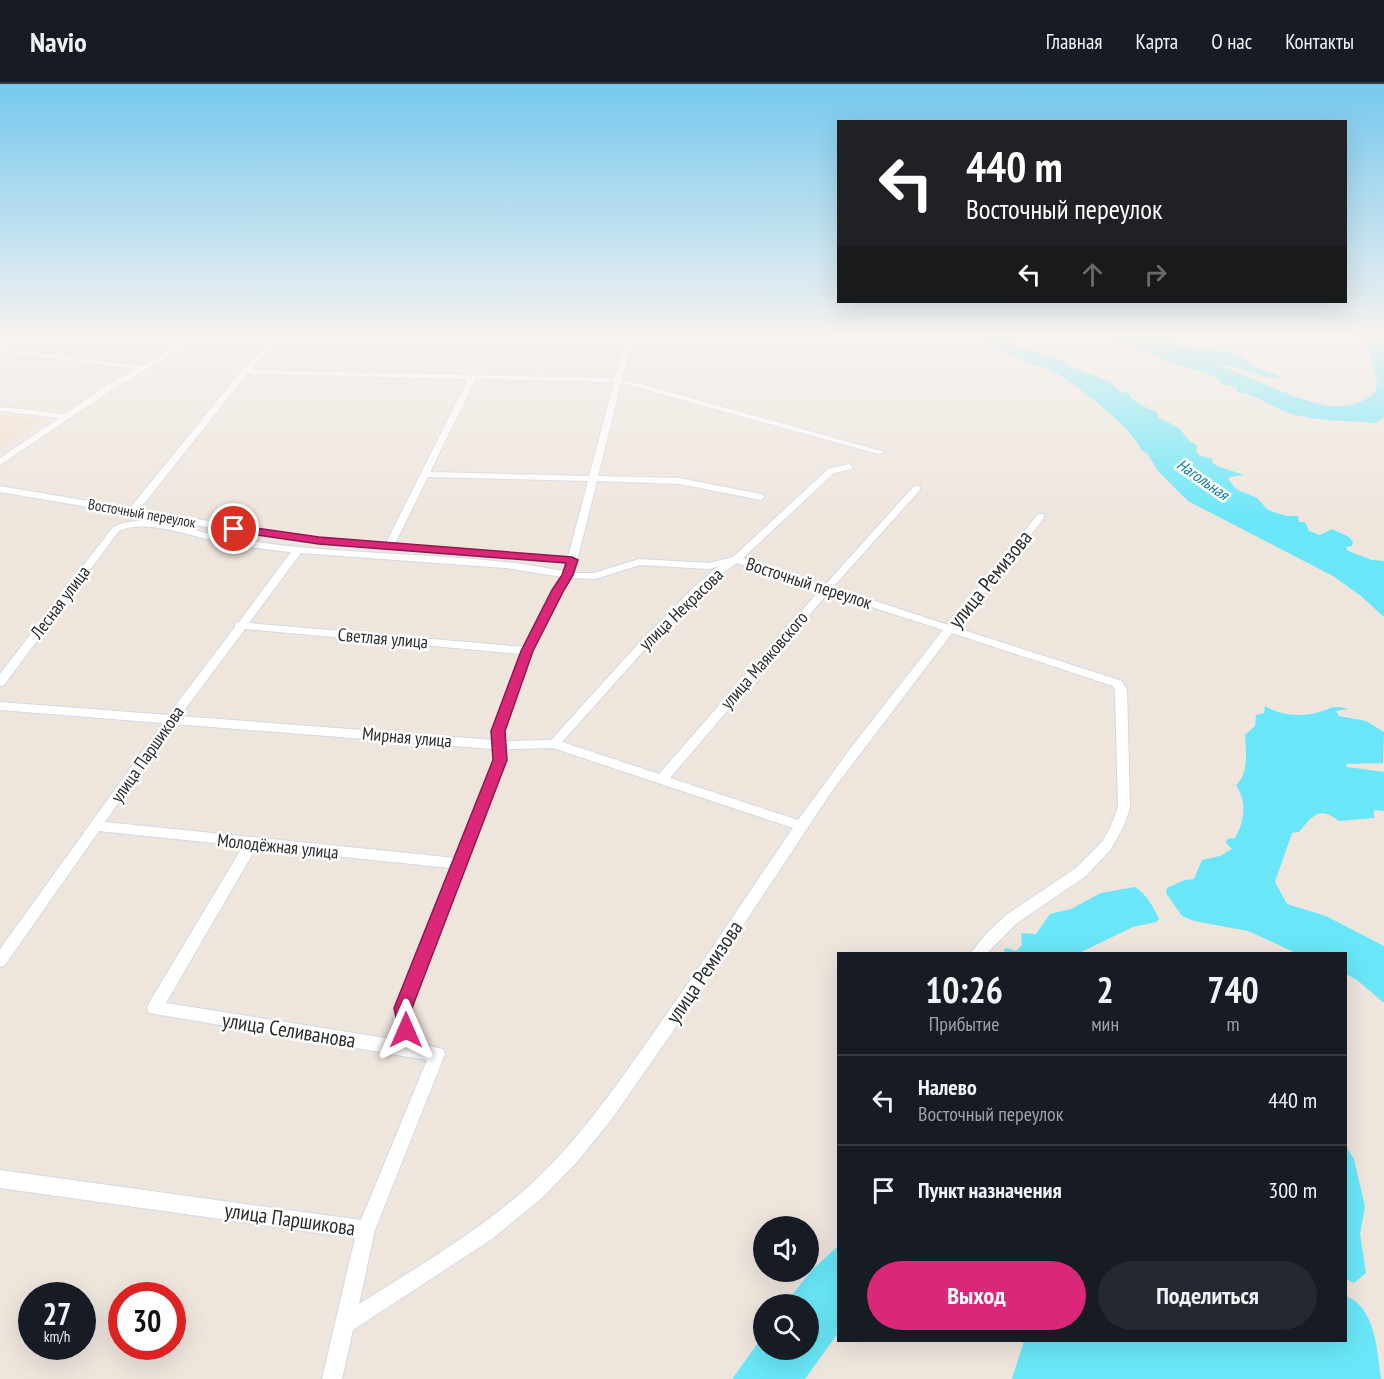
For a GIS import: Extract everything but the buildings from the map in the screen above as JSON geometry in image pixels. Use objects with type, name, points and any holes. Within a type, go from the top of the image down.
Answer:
[{"type":"street","points":[[0,462],[91,399]]},
{"type":"street","points":[[132,512],[223,399]]},
{"type":"street","points":[[389,546],[462,399]]},
{"type":"street","points":[[416,1050],[406,1030],[403,1008],[500,760],[498,731],[527,651],[568,575],[613,399]]},
{"type":"street","points":[[686,399],[881,452]]},
{"type":"street","points":[[0,409],[67,417]]},
{"type":"street","name":"улица Некрасова","points":[[554,744],[644,644],[698,589],[736,559],[831,471],[849,467]]},
{"type":"street","points":[[425,474],[680,481],[761,497]]},
{"type":"street","name":"улица Маяковского","points":[[661,780],[917,488]]},
{"type":"street","name":"Восточный переулок","points":[[0,489],[265,534],[572,560]]},
{"type":"street","name":"улица Ремизова","points":[[346,1323],[482,1235],[524,1203],[562,1167],[624,1088],[703,976],[801,826],[860,744],[1041,516]]},
{"type":"street","name":"Восточный переулок","points":[[122,525],[171,528],[219,539],[298,550],[506,565],[568,575],[595,576],[639,562],[709,566],[736,559],[1118,684],[1121,690],[1124,808],[1119,824],[1090,867],[1015,916],[979,952]]},
{"type":"street","name":"Лесная улица","points":[[0,682],[116,529],[122,525]]},
{"type":"street","name":"улица Паршикова","points":[[0,961],[239,625],[298,550]]},
{"type":"street","name":"Светлая улица","points":[[239,625],[527,651]]},
{"type":"street","name":"Мирная улица","points":[[0,706],[499,745],[554,744],[801,826]]},
{"type":"street","name":"Молодёжная улица","points":[[96,826],[250,844],[460,864]]},
{"type":"street","name":"улица Селиванова","points":[[250,844],[154,1008],[437,1054],[366,1230],[346,1323]]},
{"type":"street","name":"улица Паршикова","points":[[0,1179],[366,1230]]},
{"type":"street","points":[[332,1379],[346,1323]]},
{"type":"shaded area","points":[[0,414],[41,421],[0,448]]},
{"type":"water","name":"Нагольная","points":[[1093,399],[1134,399],[1157,412],[1158,417],[1180,429],[1189,441],[1197,445],[1196,451],[1199,455],[1213,459],[1212,462],[1217,466],[1244,475],[1229,477],[1236,489],[1257,498],[1268,510],[1287,516],[1298,516],[1299,522],[1305,522],[1309,531],[1320,535],[1332,529],[1349,537],[1353,542],[1352,546],[1346,547],[1348,551],[1372,560],[1384,561],[1384,617],[1361,596],[1333,576],[1188,501],[1158,471],[1147,453],[1142,451],[1127,429]]},
{"type":"water","points":[[1258,399],[1305,399],[1336,406],[1349,405],[1365,399],[1384,399],[1384,417],[1376,423],[1302,417]]},
{"type":"water","points":[[1265,706],[1296,715],[1316,713],[1334,707],[1342,708],[1348,709],[1336,711],[1339,716],[1366,721],[1384,732],[1383,763],[1346,764],[1347,767],[1384,772],[1384,811],[1374,810],[1374,818],[1339,821],[1326,814],[1316,814],[1299,832],[1292,833],[1275,882],[1287,904],[1326,916],[1384,946],[1384,1003],[1347,975],[1347,952],[1294,952],[1248,931],[1194,921],[1182,916],[1166,893],[1167,888],[1185,880],[1194,879],[1202,860],[1220,856],[1232,849],[1226,843],[1227,839],[1235,838],[1243,818],[1242,798],[1236,785],[1245,769],[1245,735],[1255,726],[1256,715],[1264,713]]},
{"type":"water","points":[[1135,887],[1152,905],[1159,919],[1156,922],[1133,927],[1081,952],[1005,952],[1003,950],[1007,948],[1016,951],[1022,945],[1021,933],[1036,934],[1050,914],[1071,909],[1101,893]]},
{"type":"water","points":[[1347,1148],[1354,1159],[1365,1207],[1360,1234],[1366,1273],[1354,1283],[1347,1280]]},
{"type":"water","points":[[837,1247],[837,1334],[819,1359],[819,1294],[793,1294],[802,1282],[819,1282],[819,1264]]},
{"type":"water","points":[[1347,1297],[1364,1310],[1369,1320],[1376,1344],[1381,1379],[1012,1379],[1024,1342],[1347,1342]]},
{"type":"water","points":[[753,1350],[753,1360],[819,1360],[805,1379],[732,1379]]},
{"type":"route","points":[[234,529],[319,541],[572,560],[568,575],[527,651],[498,731],[500,760],[403,1008],[406,1030]]}]
